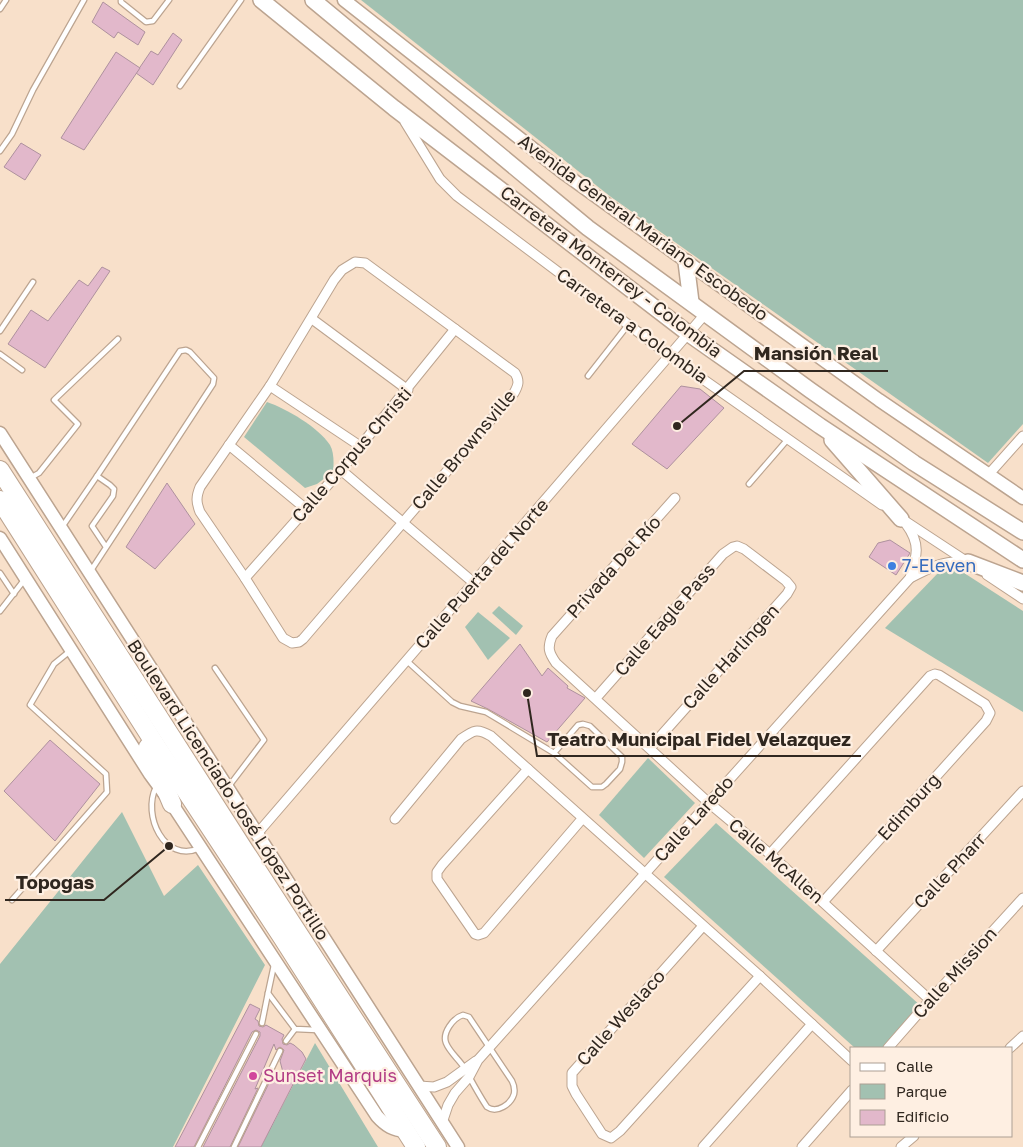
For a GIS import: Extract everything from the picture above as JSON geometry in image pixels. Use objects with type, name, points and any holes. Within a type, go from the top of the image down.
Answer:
[{"type":"highway","name":"Boulevard Licenciado José López Portillo","points":[[0,470],[437,1147]]},
{"type":"highway","name":"Boulevard Licenciado José López Portillo","points":[[0,500],[133,709],[282,936],[410,1141]]},
{"type":"highway","points":[[0,508],[16,524]]},
{"type":"highway","points":[[133,709],[172,804]]},
{"type":"main road","name":"Carretera Monterrey - Colombia","points":[[261,0],[394,108],[689,334],[820,426],[1023,560]]},
{"type":"main road","name":"Carretera Monterrey - Colombia","points":[[313,0],[588,228],[810,390],[914,463],[1023,532]]},
{"type":"main road","points":[[686,262],[691,302]]},
{"type":"main road","points":[[820,426],[902,519]]},
{"type":"main road","points":[[968,562],[1023,583]]},
{"type":"street","name":"Avenida General Mariano Escobedo","points":[[344,0],[565,174],[686,262],[776,324],[879,400],[1023,498]]},
{"type":"street","name":"Carretera a Colombia","points":[[394,108],[409,127],[440,179],[457,196],[670,356],[902,519],[1023,599]]},
{"type":"street","name":"Calle Brownsville","points":[[355,262],[365,264],[455,329],[515,373],[518,378],[518,387],[514,394],[303,639],[295,644],[283,638],[200,512],[196,503],[200,486],[270,386],[342,270],[355,262]]},
{"type":"street","name":"Calle Puerta del Norte","points":[[256,835],[706,313]]},
{"type":"street","points":[[312,319],[408,390]]},
{"type":"street","name":"Calle Corpus Christi","points":[[245,578],[341,470],[408,390],[455,329]]},
{"type":"street","points":[[270,386],[360,446]]},
{"type":"street","name":"Boulevard Licenciado José López Portillo","points":[[0,433],[256,835],[458,1147]]},
{"type":"street","points":[[989,474],[1023,436]]},
{"type":"street","points":[[229,445],[306,509]]},
{"type":"street","points":[[341,470],[474,583]]},
{"type":"street","name":"Privada Del Río","points":[[552,636],[675,498]]},
{"type":"street","name":"Calle Laredo","points":[[902,519],[912,532],[917,546],[916,559],[910,578]]},
{"type":"street","name":"Boulevard Licenciado José López Portillo","points":[[0,538],[158,784],[377,1116],[386,1126],[410,1141]]},
{"type":"street","name":"Calle Eagle Pass","points":[[596,698],[723,554],[733,547],[737,546],[752,553],[786,580],[791,587]]},
{"type":"street","name":"Calle Laredo","points":[[442,1123],[448,1105],[467,1073],[478,1060],[910,578],[926,569],[947,562],[968,562]]},
{"type":"street","name":"Calle Harlingen","points":[[650,748],[791,587]]},
{"type":"street","name":"Calle McAllen","points":[[552,636],[548,647],[556,663],[709,803],[770,854],[930,1000]]},
{"type":"street","name":"Edimburg","points":[[770,854],[930,676],[937,674],[982,702],[989,710],[986,721],[823,902]]},
{"type":"street","points":[[395,819],[461,739],[476,730],[482,731],[491,736],[760,976],[850,1059]]},
{"type":"street","points":[[528,770],[437,872],[437,879],[473,932],[478,936],[484,933],[582,819]]},
{"type":"street","name":"Calle Pharr","points":[[876,951],[1023,791]]},
{"type":"street","name":"Calle Mission","points":[[889,1047],[1023,898]]},
{"type":"street","name":"Calle Weslaco","points":[[703,926],[572,1073],[572,1086],[602,1134],[611,1138],[620,1130],[760,976]]},
{"type":"street","points":[[703,1147],[812,1024]]},
{"type":"street","points":[[1011,1047],[1023,1036]]},
{"type":"street","name":"Calle Laredo","points":[[419,1086],[434,1086],[467,1073]]},
{"type":"street","points":[[802,1147],[850,1092]]},
{"type":"street","points":[[901,1147],[913,1137]]},
{"type":"lane","points":[[0,9],[6,0]]},
{"type":"lane","points":[[0,151],[12,134],[33,90],[84,0]]},
{"type":"lane","points":[[120,0],[146,22],[153,21],[169,0]]},
{"type":"lane","points":[[180,86],[241,0]]},
{"type":"lane","points":[[0,331],[33,282]]},
{"type":"lane","points":[[588,376],[628,325]]},
{"type":"lane","points":[[29,479],[39,473],[78,424],[54,400],[118,339]]},
{"type":"lane","points":[[62,528],[180,351],[186,350],[190,352],[214,378],[213,384],[89,573]]},
{"type":"lane","points":[[0,354],[22,370]]},
{"type":"lane","points":[[749,484],[788,439]]},
{"type":"lane","points":[[97,476],[114,489],[113,496],[92,526],[106,547]]},
{"type":"lane","points":[[0,573],[2,580],[14,594]]},
{"type":"lane","points":[[0,611],[26,578]]},
{"type":"lane","points":[[12,900],[107,792],[106,774],[30,705],[54,664],[71,650]]},
{"type":"lane","points":[[407,661],[452,702],[460,706],[486,712],[554,754],[592,787],[602,787],[606,784],[620,769],[622,762],[622,757],[615,750],[590,726],[583,724],[578,725],[554,754]]},
{"type":"lane","points":[[216,668],[264,740],[227,789]]},
{"type":"lane","points":[[158,784],[152,798],[152,813],[156,827],[165,842],[172,848],[182,852],[200,848]]},
{"type":"lane","points":[[262,1023],[275,962]]},
{"type":"lane","points":[[268,992],[295,1029]]},
{"type":"lane","points":[[466,1015],[490,1048],[514,1087],[513,1096],[501,1108],[496,1110],[491,1110],[487,1107],[467,1073],[446,1044],[445,1036],[459,1016],[466,1015]]},
{"type":"lane","points":[[295,1029],[319,1030]]},
{"type":"lane","points":[[286,1041],[295,1029]]},
{"type":"lane","points":[[198,1147],[256,1034]]},
{"type":"lane","points":[[234,1147],[280,1051]]},
{"type":"green space","points":[[361,0],[1023,0],[1023,424],[988,463],[611,197]]},
{"type":"green space","points":[[267,402],[302,419],[325,438],[332,451],[334,461],[333,472],[317,484],[305,488],[244,437]]},
{"type":"green space","points":[[961,571],[1023,611],[1023,712],[885,628],[939,572]]},
{"type":"green space","points":[[499,606],[523,626],[516,635],[492,613]]},
{"type":"green space","points":[[478,612],[510,638],[488,660],[465,627]]},
{"type":"green space","points":[[648,758],[695,803],[644,858],[599,815]]},
{"type":"green space","points":[[122,812],[164,896],[198,865],[265,965],[173,1147],[0,1147],[0,964]]},
{"type":"green space","points":[[716,823],[921,1006],[884,1047],[854,1047],[664,877]]},
{"type":"green space","points":[[315,1043],[378,1147],[261,1147]]},
{"type":"building","points":[[103,2],[145,32],[138,45],[118,32],[114,38],[92,22]]},
{"type":"building","points":[[173,33],[182,40],[153,85],[136,73],[151,51],[158,55]]},
{"type":"building","points":[[116,52],[140,68],[84,150],[61,138]]},
{"type":"building","points":[[21,143],[41,155],[25,180],[4,167]]},
{"type":"building","points":[[102,267],[110,271],[45,368],[8,344],[31,310],[48,321],[79,280],[88,286]]},
{"type":"building","points":[[681,386],[700,389],[724,408],[667,469],[632,444]]},
{"type":"building","points":[[167,483],[195,524],[155,569],[126,547]]},
{"type":"building","name":"7-Eleven","points":[[890,540],[910,553],[896,575],[869,557],[878,543]]},
{"type":"building","points":[[520,644],[542,676],[548,668],[568,686],[567,688],[585,698],[547,742],[471,701]]},
{"type":"building","points":[[50,740],[100,784],[55,841],[4,791]]},
{"type":"building","name":"Sunset Marquis","points":[[250,1004],[260,1009],[255,1019],[258,1021],[259,1026],[263,1027],[266,1025],[284,1035],[282,1039],[283,1044],[287,1045],[290,1043],[294,1045],[302,1052],[306,1059],[261,1147],[238,1147],[269,1083],[284,1076],[280,1061],[284,1050],[280,1047],[276,1050],[274,1044],[255,1089],[258,1088],[230,1147],[203,1147],[260,1036],[260,1032],[256,1030],[252,1032],[194,1147],[175,1147]]},
{"type":"place","name":"Mansión Real","points":[[677,426]]},
{"type":"place","name":"7-Eleven","points":[[892,566]]},
{"type":"place","name":"Teatro Municipal Fidel Velazquez","points":[[527,693]]},
{"type":"place","name":"Topogas","points":[[169,846]]},
{"type":"place","name":"Sunset Marquis","points":[[253,1076]]}]
